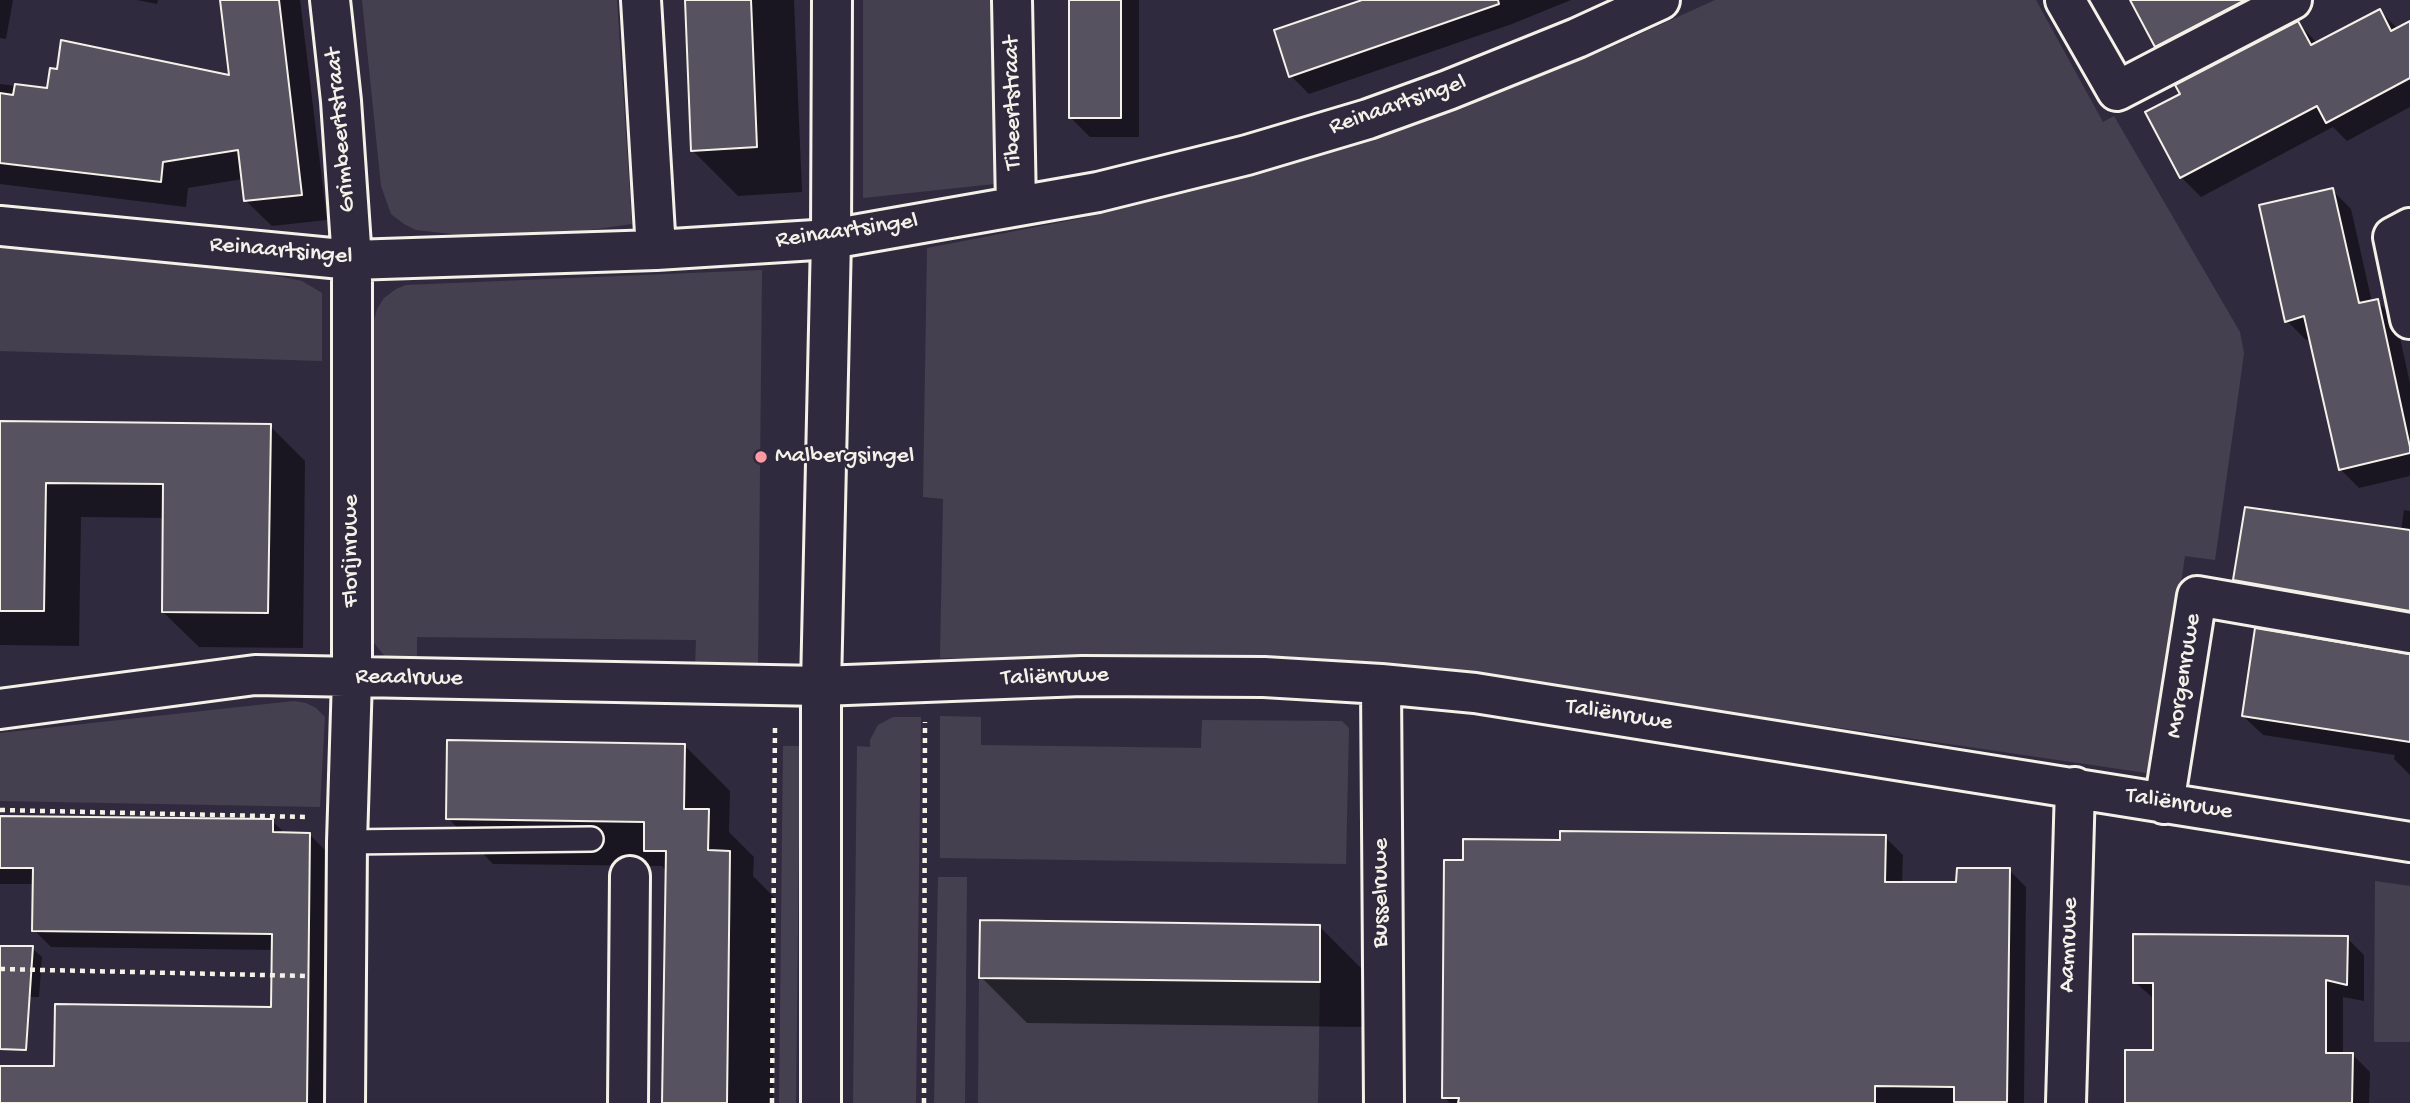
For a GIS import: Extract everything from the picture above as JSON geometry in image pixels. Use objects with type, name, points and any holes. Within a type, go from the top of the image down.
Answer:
[{"type":"street","name":"Grimbeertstraat","points":[[330,0],[341,101],[352,260]]},
{"type":"street","points":[[641,0],[656,250]]},
{"type":"street","points":[[821,1103],[821,686],[831,239],[832,0]]},
{"type":"street","name":"Tibeertstraat","points":[[1012,0],[1016,206]]},
{"type":"street","name":"Reinaartsingel","points":[[0,226],[352,260],[656,250],[831,239],[1098,192],[1247,155],[1368,119],[1525,59],[1660,0]]},
{"type":"street","points":[[2065,0],[2117,91],[2292,0]]},
{"type":"street","points":[[2410,228],[2393,237],[2410,319]]},
{"type":"street","name":"Florijnruwe","points":[[345,1103],[347,830],[352,678],[352,260]]},
{"type":"street","name":"Morgenruwe","points":[[2164,804],[2197,596],[2410,633]]},
{"type":"street","name":"Reaalruwe","points":[[0,709],[255,675],[821,686]]},
{"type":"street","name":"Taliënruwe","points":[[821,686],[1082,676],[1264,677],[1475,693],[2410,842]]},
{"type":"street","name":"Busselruwe","points":[[1381,684],[1384,1103]]},
{"type":"street","name":"Aamruwe","points":[[2066,1103],[2075,788]]},
{"type":"street","points":[[628,1103],[630,876]]},
{"type":"lane","points":[[347,830],[591,839]]},
{"type":"path","points":[[924,1103],[925,682]]},
{"type":"path","points":[[772,1103],[775,685]]},
{"type":"path","points":[[0,810],[347,830]]},
{"type":"path","points":[[0,969],[346,977]]},
{"type":"shaded area","points":[[362,0],[617,0],[632,224],[583,231],[461,235],[416,230],[391,214],[381,186]]},
{"type":"shaded area","points":[[863,0],[995,0],[994,184],[863,198]]},
{"type":"shaded area","points":[[1715,0],[2036,0],[2103,122],[2114,116],[2240,332],[2244,353],[2215,560],[2185,556],[2153,774],[1425,667],[1228,660],[940,658],[943,499],[923,497],[927,248],[1083,218],[1204,187],[1365,139],[1605,50]]},
{"type":"shaded area","points":[[0,244],[263,273],[302,281],[322,293],[322,361],[0,351]]},
{"type":"shaded area","points":[[762,270],[758,669],[695,668],[696,640],[417,637],[417,666],[395,663],[383,654],[369,631],[369,588],[372,327],[377,309],[384,298],[406,285]]},
{"type":"shaded area","points":[[294,701],[316,708],[325,717],[320,807],[0,801],[0,733]]},
{"type":"shaded area","points":[[940,716],[981,717],[981,745],[1201,748],[1202,720],[1342,721],[1349,728],[1346,864],[940,858]]},
{"type":"shaded area","points":[[893,717],[921,717],[916,1103],[853,1103],[857,746],[870,747],[870,740],[878,725]]},
{"type":"shaded area","points":[[783,746],[800,746],[796,1103],[779,1103]]},
{"type":"shaded area","points":[[938,877],[967,877],[965,1103],[934,1103]]},
{"type":"shaded area","points":[[2375,881],[2410,886],[2410,1042],[2374,1042]]},
{"type":"shaded area","points":[[979,978],[1320,982],[1318,1103],[978,1103]]},
{"type":"building","points":[[220,0],[279,0],[302,195],[244,201],[238,150],[163,162],[161,182],[0,163],[0,93],[13,95],[15,84],[47,88],[50,68],[57,69],[61,40],[229,75]]},
{"type":"building","points":[[685,0],[751,0],[757,147],[691,151]]},
{"type":"building","points":[[1069,0],[1121,0],[1121,118],[1069,118]]},
{"type":"building","points":[[1362,0],[1498,0],[1499,4],[1289,77],[1274,30]]},
{"type":"building","points":[[2130,0],[2245,0],[2155,47]]},
{"type":"building","points":[[2380,9],[2391,31],[2410,21],[2410,78],[2326,123],[2317,106],[2180,178],[2145,112],[2180,94],[2175,85],[2298,21],[2311,45]]},
{"type":"building","points":[[2333,188],[2359,303],[2378,299],[2410,447],[2410,453],[2339,470],[2304,316],[2285,322],[2259,205]]},
{"type":"building","points":[[0,421],[271,424],[268,613],[162,612],[163,484],[46,483],[44,611],[0,611]]},
{"type":"building","points":[[2245,507],[2410,530],[2410,611],[2233,580]]},
{"type":"building","points":[[2255,628],[2410,654],[2410,742],[2242,716]]},
{"type":"building","points":[[447,740],[685,744],[684,809],[709,809],[708,850],[730,851],[727,1103],[662,1103],[666,851],[644,851],[644,822],[446,819]]},
{"type":"building","points":[[0,816],[273,819],[273,832],[310,833],[307,1103],[0,1103],[0,1066],[54,1066],[55,1004],[271,1007],[272,934],[32,931],[33,868],[0,868]]},
{"type":"building","points":[[1560,831],[1886,835],[1885,882],[1956,882],[1957,868],[2010,868],[2007,1102],[1954,1102],[1954,1087],[1875,1086],[1875,1103],[1458,1103],[1459,1098],[1442,1098],[1444,860],[1463,860],[1463,839],[1560,840]]},
{"type":"building","points":[[980,920],[1320,925],[1320,982],[979,978]]},
{"type":"building","points":[[2133,934],[2348,936],[2347,985],[2326,980],[2326,1053],[2353,1053],[2352,1103],[2125,1103],[2125,1050],[2153,1050],[2153,983],[2133,983]]},
{"type":"building","points":[[0,946],[33,946],[26,1050],[0,1049]]},
{"type":"place","name":"Malbergsingel","points":[[761,457]]}]
